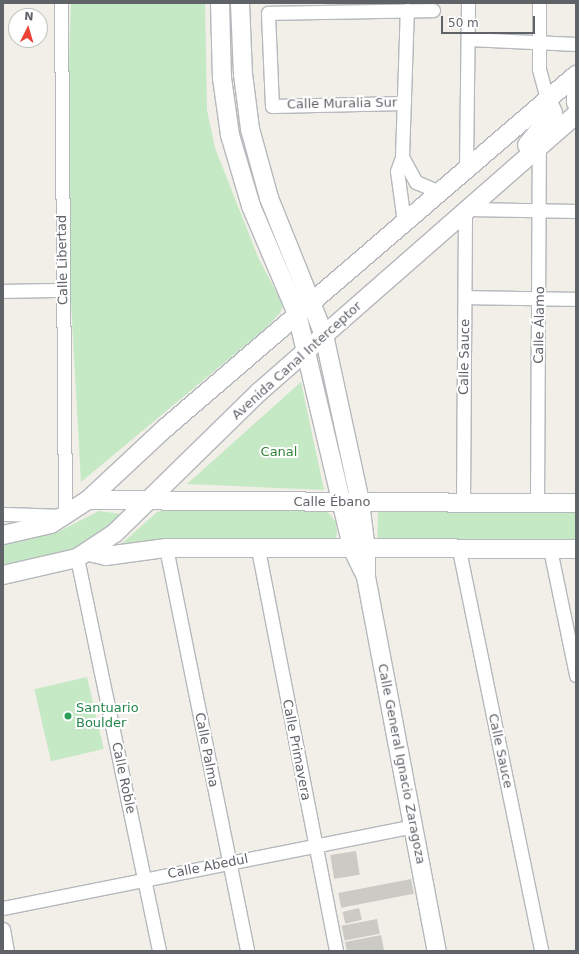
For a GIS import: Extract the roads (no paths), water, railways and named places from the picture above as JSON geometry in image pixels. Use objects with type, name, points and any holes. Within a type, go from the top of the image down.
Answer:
[{"type":"street","name":"Calle Libertad","points":[[61,3],[65,516]]},
{"type":"street","points":[[220,3],[222,78],[230,135],[251,206],[297,314],[307,348],[341,502],[360,550]]},
{"type":"street","points":[[240,3],[243,74],[250,129],[269,198],[313,300],[324,335],[360,502],[360,550]]},
{"type":"street","points":[[466,168],[468,3]]},
{"type":"street","points":[[499,183],[515,158],[553,113],[546,99],[539,69],[539,3]]},
{"type":"street","name":"Calle Muralia Sur","points":[[404,222],[397,171],[402,157],[407,10]]},
{"type":"street","name":"Calle Muralia Sur","points":[[404,103],[272,106],[268,13],[433,10]]},
{"type":"street","points":[[468,39],[576,44]]},
{"type":"street","points":[[3,535],[51,524],[88,500],[163,430],[546,99],[576,75]]},
{"type":"street","points":[[576,90],[576,103]]},
{"type":"street","name":"Avenida Canal Interceptor","points":[[3,575],[83,555],[115,533],[145,502],[307,348],[573,120]]},
{"type":"street","name":"Calle Álamo","points":[[537,502],[540,298],[539,148]]},
{"type":"street","points":[[402,157],[416,182],[439,192]]},
{"type":"street","points":[[467,210],[576,211]]},
{"type":"street","name":"Calle Sauce","points":[[463,501],[467,210]]},
{"type":"street","points":[[3,291],[63,290]]},
{"type":"street","points":[[466,297],[576,299]]},
{"type":"street","name":"Calle Ébano","points":[[88,500],[145,502],[463,501],[576,503]]},
{"type":"street","points":[[3,514],[65,516]]},
{"type":"street","points":[[83,555],[106,556],[166,548],[360,550],[576,549]]},
{"type":"street","name":"Calle Palma","points":[[166,548],[246,951]]},
{"type":"street","name":"Calle Primavera","points":[[258,549],[314,846],[336,951]]},
{"type":"street","points":[[550,549],[571,622],[576,675]]},
{"type":"street","name":"Calle General Ignacio Zaragoza","points":[[360,550],[437,951]]},
{"type":"street","name":"Calle Sauce","points":[[459,550],[540,951]]},
{"type":"street","name":"Calle Roble","points":[[83,555],[144,880],[159,951]]},
{"type":"street","name":"Calle Abedul","points":[[3,908],[412,826]]},
{"type":"street","points":[[3,929],[8,951]]},
{"type":"place","name":"Santuario Boulder","points":[[68,716]]},
{"type":"park label","name":"Canal","points":[[279,452]]}]
